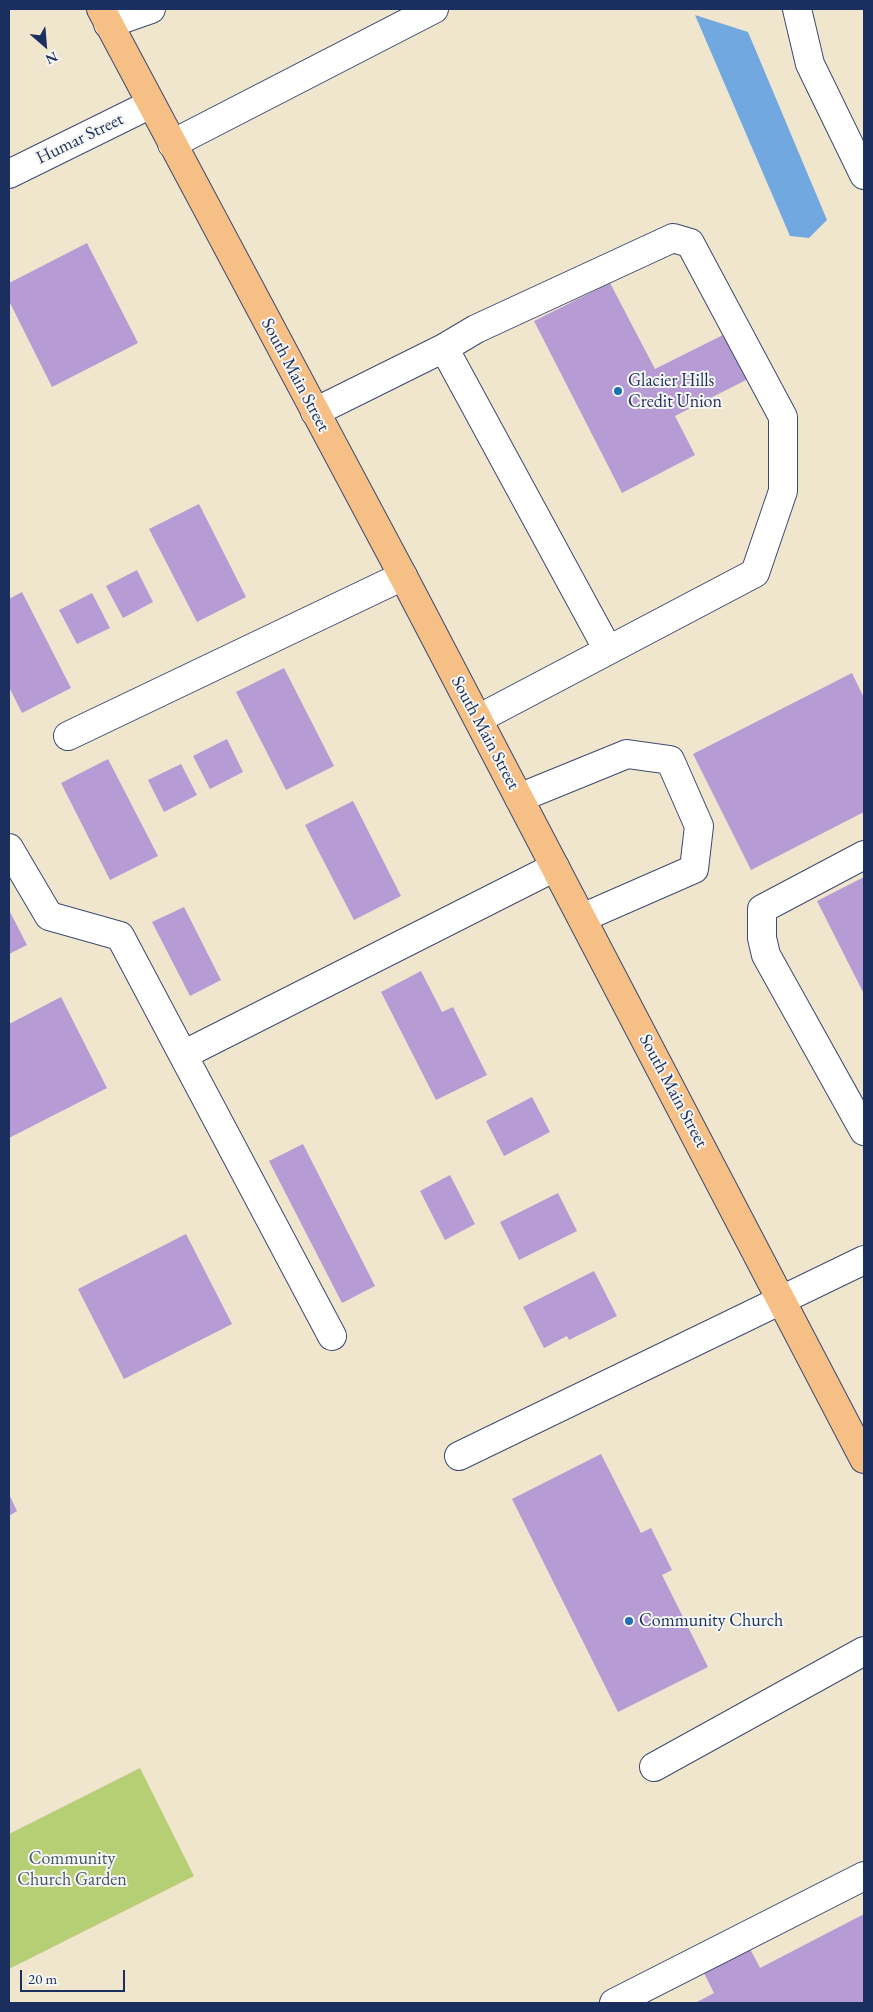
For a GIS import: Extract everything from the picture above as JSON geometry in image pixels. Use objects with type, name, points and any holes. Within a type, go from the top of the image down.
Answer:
[{"type":"main road","name":"South Main Street","points":[[104,16],[403,576],[864,1459]]},
{"type":"street","points":[[104,16],[151,9]]},
{"type":"street","points":[[172,144],[434,9]]},
{"type":"street","points":[[798,9],[810,64],[864,175]]},
{"type":"street","name":"Humar Street","points":[[9,174],[151,104]]},
{"type":"street","points":[[315,412],[444,348],[476,329],[673,238],[690,242],[783,417],[783,491],[755,572],[478,719]]},
{"type":"street","points":[[444,348],[608,650]]},
{"type":"street","points":[[68,736],[403,576]]},
{"type":"street","points":[[519,798],[628,754],[670,760],[699,826],[694,869],[582,918]]},
{"type":"street","points":[[9,848],[49,916],[120,936],[332,1336]]},
{"type":"street","points":[[864,855],[762,909],[762,938],[766,955],[864,1132]]},
{"type":"street","points":[[183,1055],[555,867]]},
{"type":"street","points":[[459,1456],[864,1260]]},
{"type":"street","points":[[654,1767],[864,1652]]},
{"type":"street","points":[[614,2003],[864,1876]]},
{"type":"green space","name":"Community Church Garden","points":[[140,1768],[194,1876],[9,1969],[9,1834]]},
{"type":"water","points":[[695,15],[748,32],[827,220],[809,238],[790,236]]},
{"type":"building","points":[[87,243],[138,343],[52,387],[9,301],[9,283]]},
{"type":"building","points":[[610,283],[655,369],[725,334],[748,379],[675,416],[695,455],[622,493],[534,321]]},
{"type":"building","points":[[199,504],[246,597],[197,622],[149,529]]},
{"type":"building","points":[[137,570],[153,602],[123,618],[106,586]]},
{"type":"building","points":[[22,592],[71,688],[22,713],[9,687],[9,599]]},
{"type":"building","points":[[92,593],[110,628],[77,644],[59,610]]},
{"type":"building","points":[[284,668],[334,766],[286,790],[236,692]]},
{"type":"building","points":[[852,673],[864,698],[864,812],[751,870],[693,754]]},
{"type":"building","points":[[227,739],[243,772],[210,789],[193,756]]},
{"type":"building","points":[[108,759],[158,856],[110,880],[61,783]]},
{"type":"building","points":[[181,764],[197,795],[164,812],[148,780]]},
{"type":"building","points":[[353,801],[401,896],[354,920],[305,825]]},
{"type":"building","points":[[864,877],[864,994],[817,901]]},
{"type":"building","points":[[184,907],[221,980],[190,996],[152,922]]},
{"type":"building","points":[[9,910],[27,945],[9,954]]},
{"type":"building","points":[[421,971],[442,1012],[453,1007],[487,1075],[436,1100],[381,992]]},
{"type":"building","points":[[61,997],[107,1088],[9,1138],[9,1024]]},
{"type":"building","points":[[532,1097],[550,1132],[504,1156],[486,1121]]},
{"type":"building","points":[[303,1144],[375,1286],[342,1303],[269,1161]]},
{"type":"building","points":[[450,1175],[475,1224],[445,1240],[420,1191]]},
{"type":"building","points":[[558,1193],[577,1231],[519,1260],[500,1222]]},
{"type":"building","points":[[186,1234],[232,1324],[124,1379],[78,1289]]},
{"type":"building","points":[[594,1271],[617,1316],[569,1340],[567,1336],[544,1348],[523,1307]]},
{"type":"building","name":"Community Church","points":[[601,1454],[641,1533],[651,1528],[672,1570],[662,1575],[708,1667],[618,1712],[512,1499]]},
{"type":"building","points":[[9,1494],[17,1511],[9,1516]]},
{"type":"building","points":[[864,1914],[864,2003],[695,2003],[714,1993],[699,1963],[745,1939],[760,1968]]},
{"type":"place","name":"Glacier Hills Credit Union","points":[[618,391]]},
{"type":"place","name":"Community Church","points":[[629,1621]]}]
